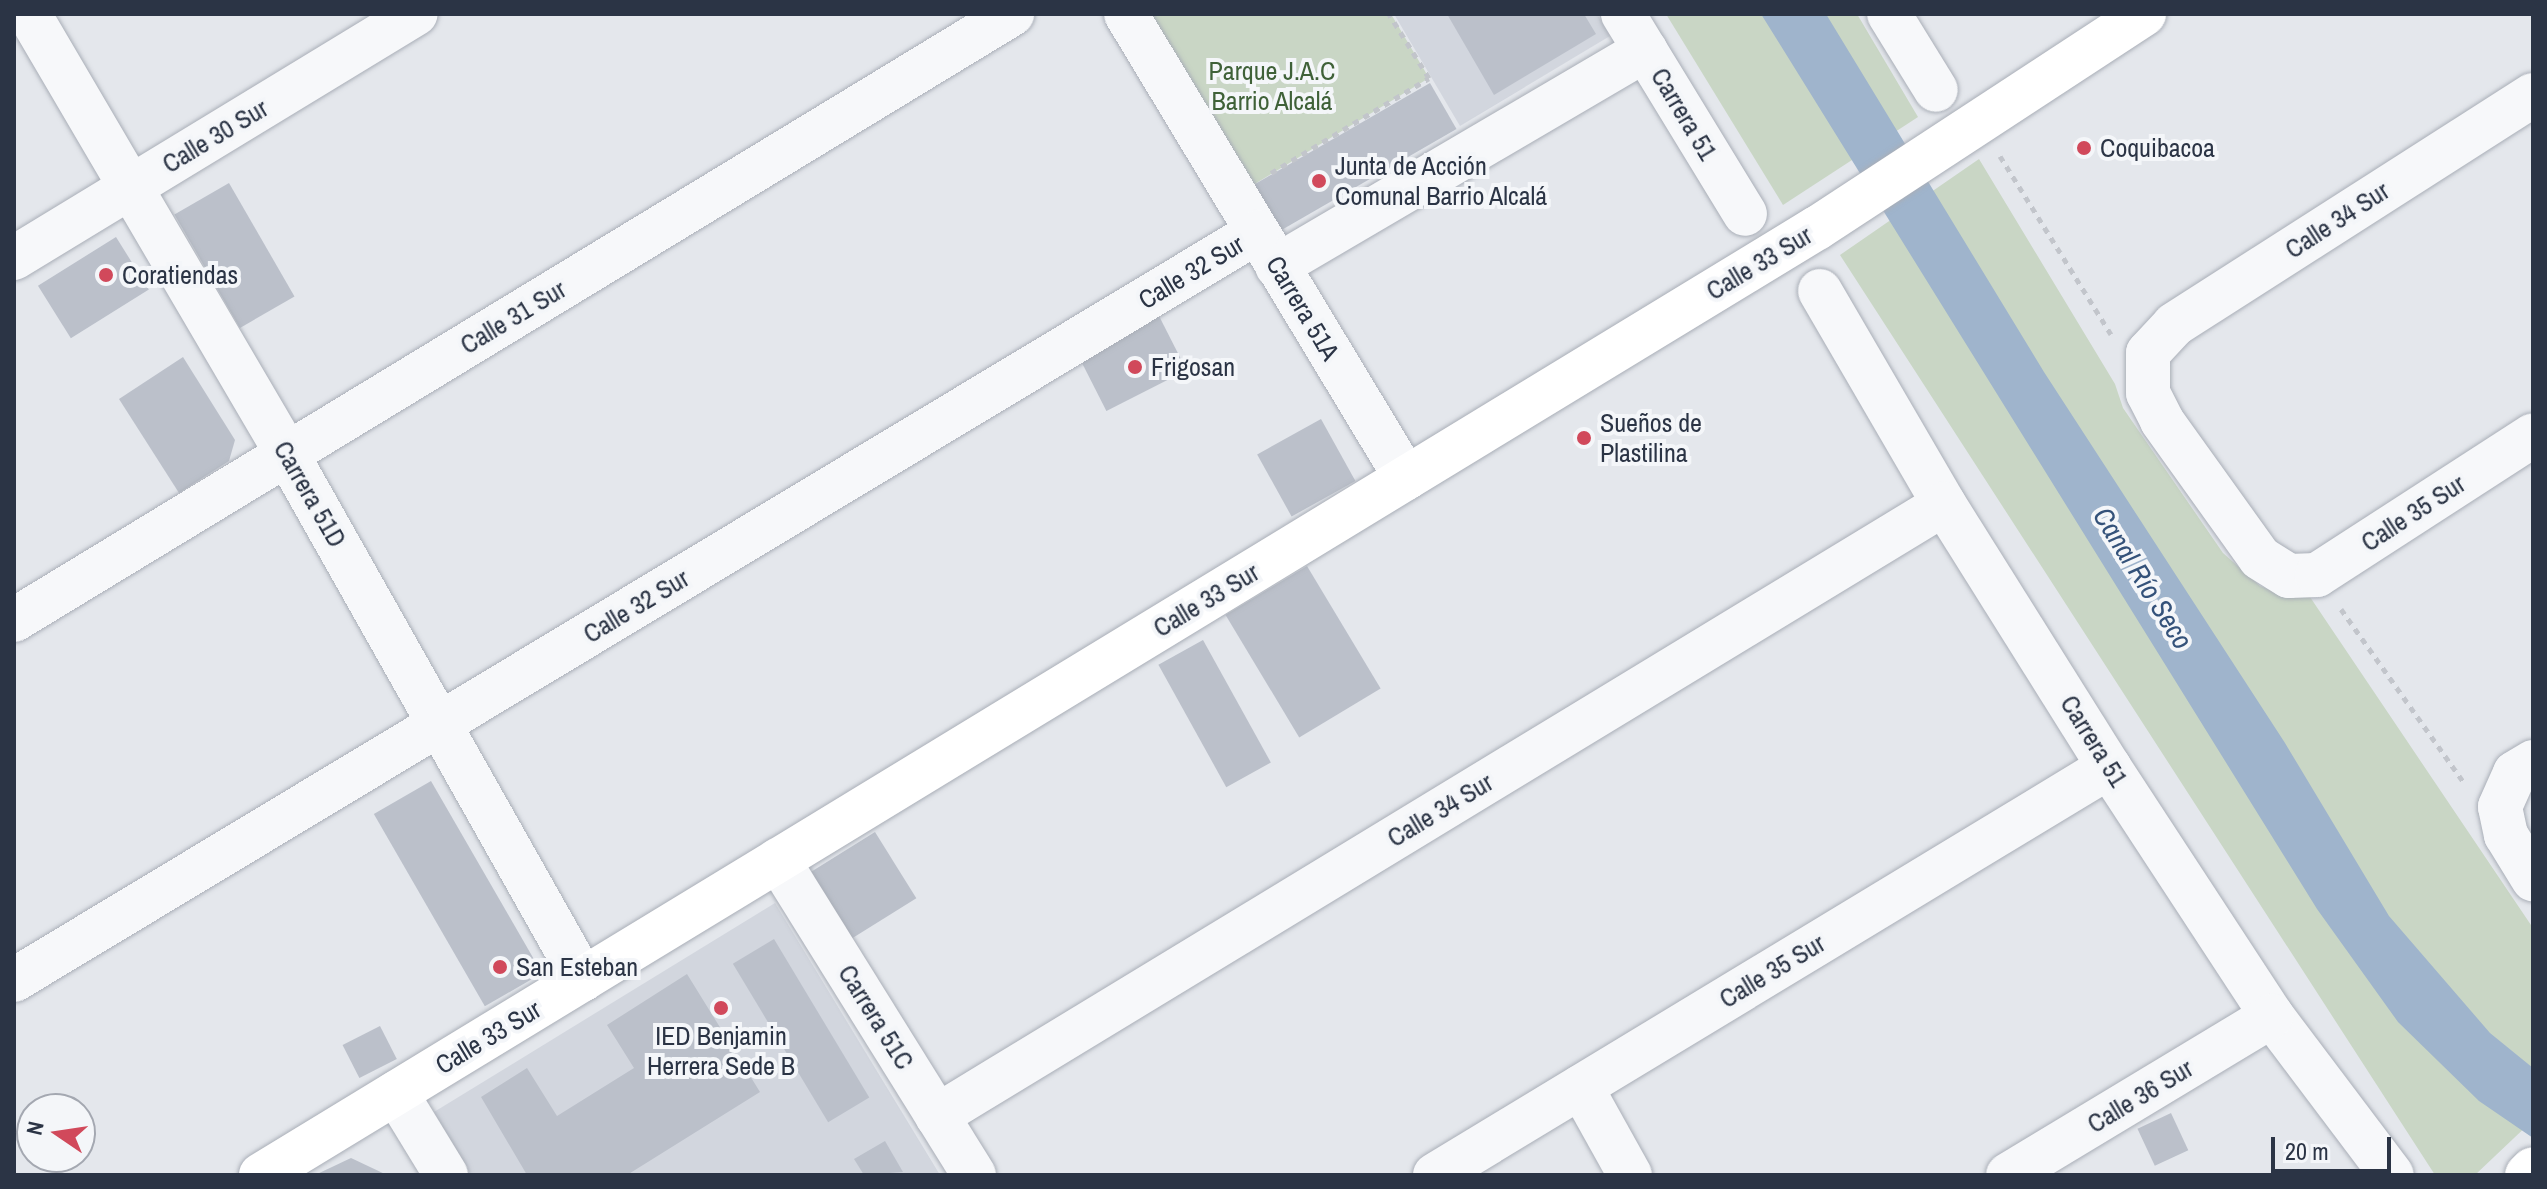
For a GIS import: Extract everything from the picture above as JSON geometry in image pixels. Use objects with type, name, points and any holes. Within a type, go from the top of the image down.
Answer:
[{"type":"street","name":"Carrera 51D","points":[[29,14],[287,454],[583,979]]},
{"type":"street","name":"Calle 30 Sur","points":[[14,258],[416,14]]},
{"type":"street","name":"Calle 31 Sur","points":[[14,620],[1012,14]]},
{"type":"street","name":"Carrera 51A","points":[[1126,14],[1406,478]]},
{"type":"street","points":[[1889,14],[1936,90]]},
{"type":"street","name":"Calle 33 Sur","points":[[261,1175],[1817,228],[2144,14]]},
{"type":"street","name":"Calle 32 Sur","points":[[14,980],[441,724],[1267,249],[1634,32]]},
{"type":"street","name":"Carrera 51","points":[[1634,32],[1745,214]]},
{"type":"street","name":"Calle 34 Sur","points":[[2131,346],[2174,325],[2533,95]]},
{"type":"street","name":"Carrera 51","points":[[1820,291],[1944,504],[2109,767],[2272,1016],[2392,1175]]},
{"type":"street","points":[[2131,346],[2162,421],[2260,558],[2303,576]]},
{"type":"street","name":"Calle 35 Sur","points":[[2303,576],[2533,435]]},
{"type":"street","name":"Calle 34 Sur","points":[[937,1116],[1944,504]]},
{"type":"street","points":[[2533,762],[2515,773],[2486,800],[2533,879]]},
{"type":"street","name":"Calle 35 Sur","points":[[1435,1175],[2109,767]]},
{"type":"street","name":"Carrera 51C","points":[[778,860],[974,1175]]},
{"type":"street","name":"Calle 36 Sur","points":[[2008,1175],[2272,1016]]},
{"type":"street","points":[[1581,1087],[1630,1175]]},
{"type":"street","points":[[396,1093],[446,1175]]},
{"type":"street","points":[[2527,1175],[2533,1169]]},
{"type":"path","points":[[1267,176],[1429,78],[1389,14]]},
{"type":"path","points":[[1979,121],[2131,346]]},
{"type":"path","points":[[2303,576],[2486,800]]},
{"type":"shaded area","points":[[1394,14],[1597,14],[1610,36],[1460,126]]},
{"type":"shaded area","name":"IED Benjamin Herrera Sede B","points":[[775,903],[940,1175],[471,1175],[434,1112]]},
{"type":"green space","name":"Parque J.A.C Barrio Alcalá","points":[[1144,14],[1391,14],[1429,78],[1248,188]]},
{"type":"green space","points":[[1666,14],[1857,14],[1918,117],[1783,205]]},
{"type":"green space","points":[[1979,159],[2115,384],[2123,408],[2223,553],[2260,586],[2279,594],[2308,594],[2533,928],[2533,1120],[2475,1175],[2435,1175],[1840,255]]},
{"type":"water","name":"Canal Río Seco","points":[[1761,14],[1826,14],[2044,372],[2285,743],[2389,916],[2490,1033],[2533,1068],[2533,1138],[2479,1101],[2398,1022],[2317,909]]},
{"type":"building","points":[[1447,14],[1584,14],[1596,34],[1494,95]]},
{"type":"building","points":[[1430,83],[1456,129],[1274,234],[1247,188]]},
{"type":"building","points":[[229,183],[294,296],[240,328],[174,214]]},
{"type":"building","points":[[116,237],[149,290],[71,338],[38,286]]},
{"type":"building","name":"Frigosan","points":[[1158,314],[1187,370],[1106,411],[1078,355]]},
{"type":"building","points":[[183,357],[235,440],[229,461],[179,493],[119,399]]},
{"type":"building","points":[[1321,419],[1355,481],[1292,516],[1257,454]]},
{"type":"building","points":[[1307,566],[1381,689],[1299,738],[1226,615]]},
{"type":"building","points":[[1203,640],[1271,762],[1226,787],[1158,665]]},
{"type":"building","points":[[431,781],[542,973],[485,1006],[374,814]]},
{"type":"building","points":[[875,832],[916,898],[850,939],[809,873]]},
{"type":"building","points":[[774,939],[869,1098],[828,1122],[733,964]]},
{"type":"building","points":[[687,974],[760,1092],[627,1175],[527,1175],[481,1097],[527,1068],[557,1116],[634,1068],[607,1025]]},
{"type":"building","points":[[380,1026],[397,1059],[359,1078],[343,1045]]},
{"type":"building","points":[[2171,1113],[2188,1150],[2155,1166],[2137,1129]]},
{"type":"building","points":[[885,1141],[903,1172],[864,1175],[854,1159]]},
{"type":"building","points":[[351,1158],[387,1175],[315,1175]]},
{"type":"place","name":"Coquibacoa","points":[[2084,148]]},
{"type":"place","name":"Junta de Acción Comunal Barrio Alcalá","points":[[1319,181]]},
{"type":"place","name":"Coratiendas","points":[[106,275]]},
{"type":"place","name":"Frigosan","points":[[1135,367]]},
{"type":"place","name":"Sueños de Plastilina","points":[[1584,438]]},
{"type":"place","name":"San Esteban","points":[[500,967]]},
{"type":"place","name":"IED Benjamin Herrera Sede B","points":[[721,1008]]}]
